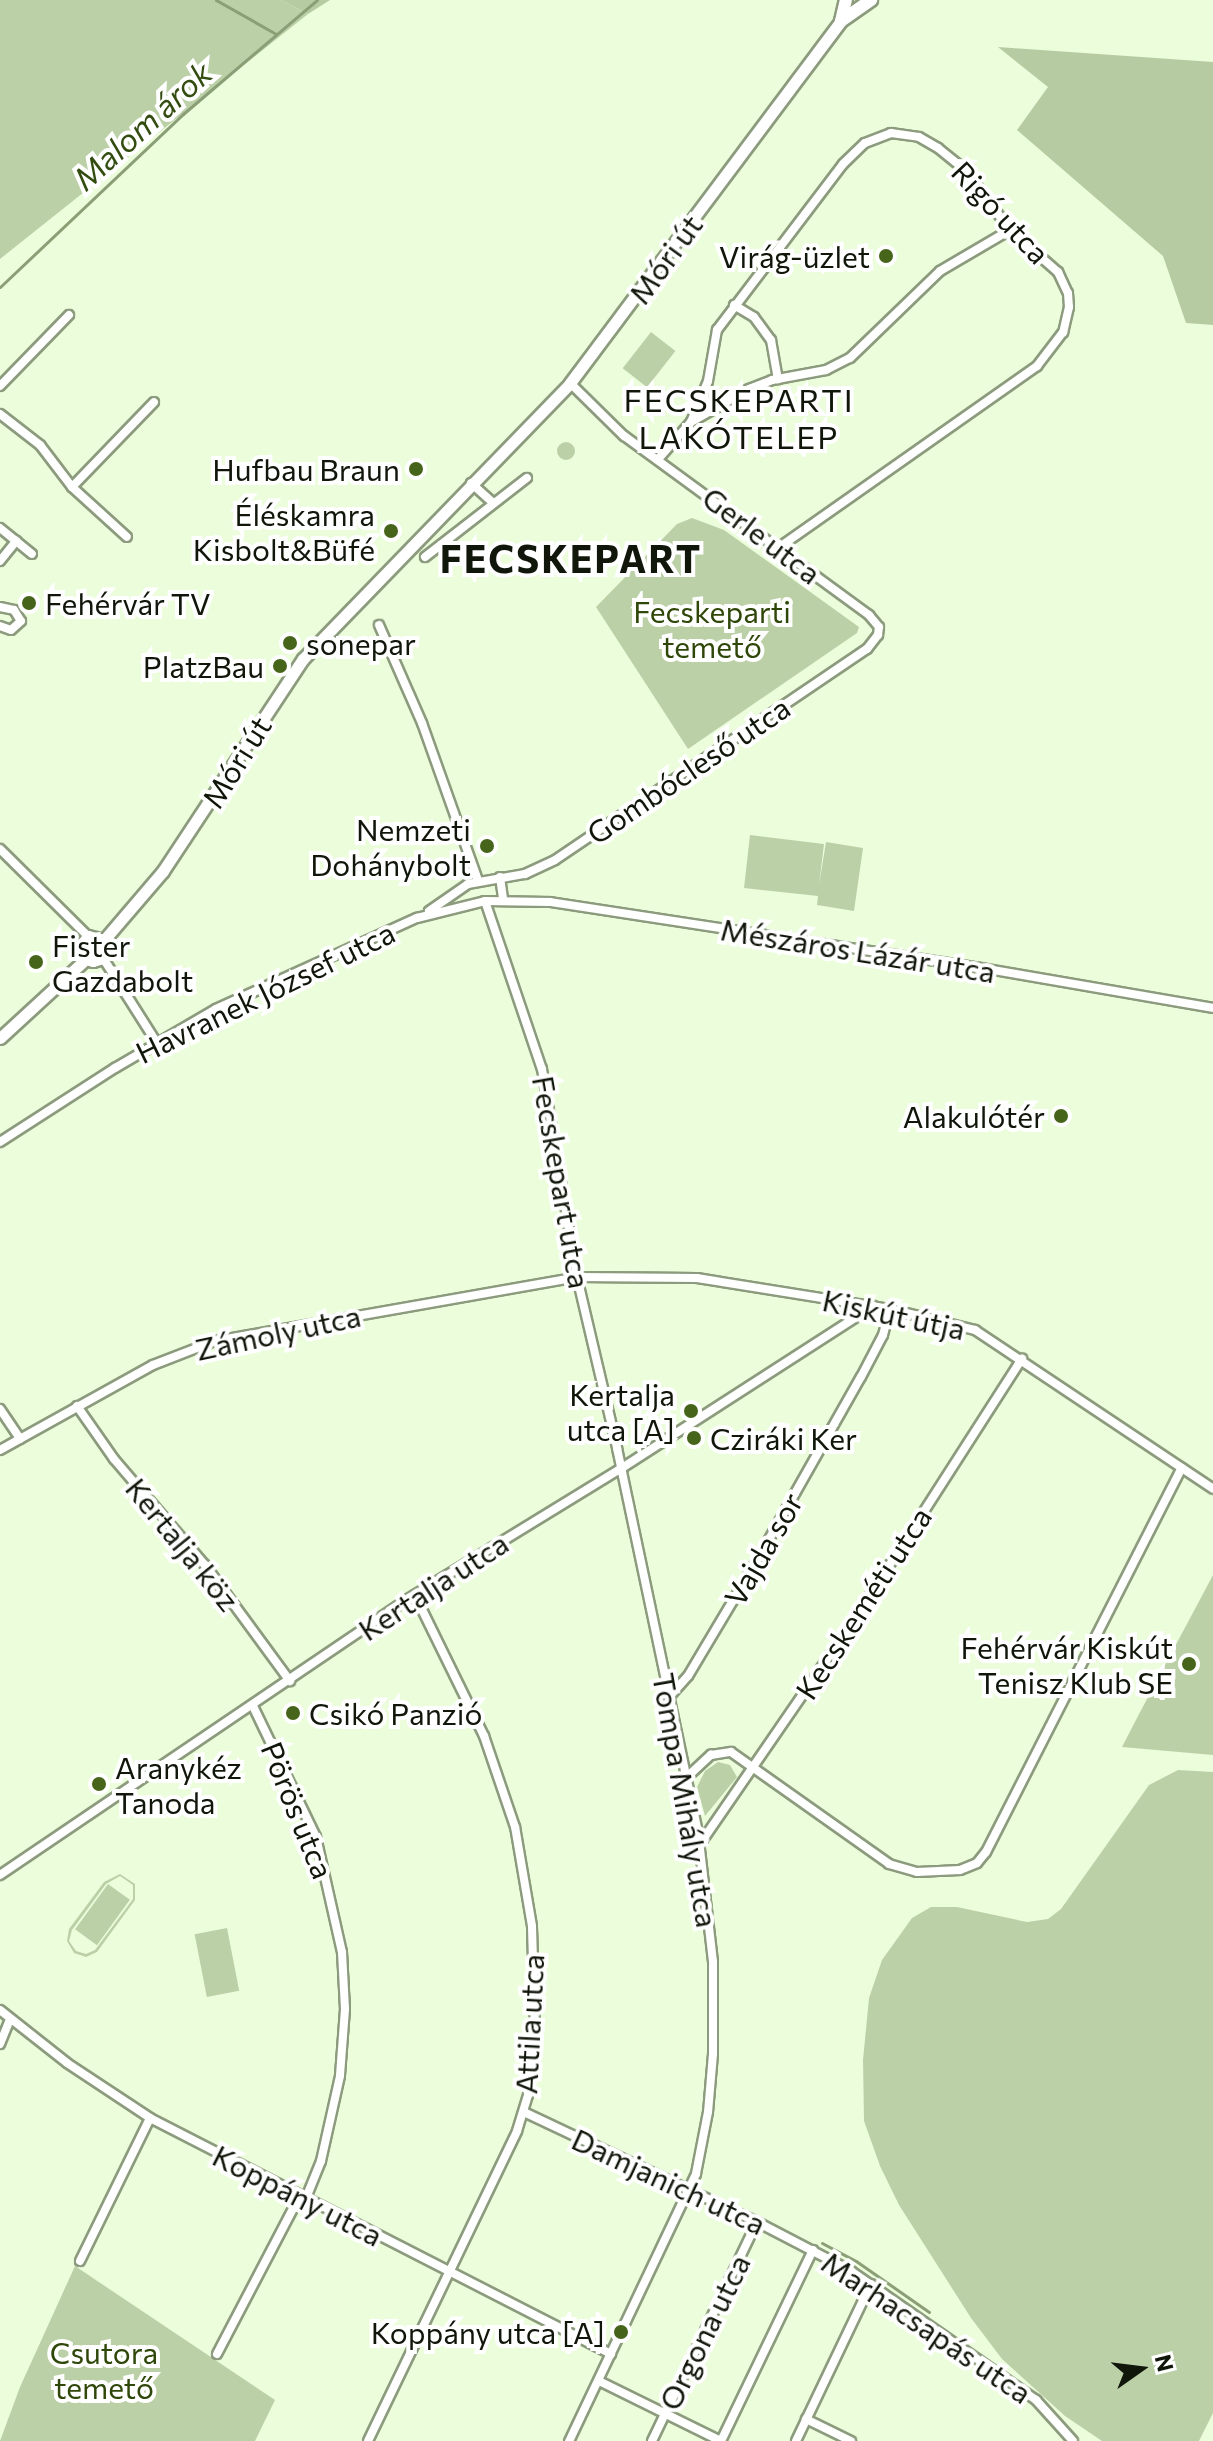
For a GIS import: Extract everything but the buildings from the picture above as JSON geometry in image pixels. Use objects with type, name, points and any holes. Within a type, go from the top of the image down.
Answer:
[{"type":"main road","points":[[841,21],[846,0]]},
{"type":"main road","points":[[841,21],[857,0]]},
{"type":"main road","points":[[841,21],[871,0]]},
{"type":"main road","name":"Móri út","points":[[104,940],[163,871],[303,659],[570,383],[841,21]]},
{"type":"main road","points":[[88,936],[104,940],[106,950],[103,958],[93,961],[86,959],[82,944],[88,936]]},
{"type":"main road","points":[[0,1038],[86,959]]},
{"type":"street","name":"Rigó utca","points":[[659,458],[691,422],[708,381],[713,338],[734,305],[855,152],[876,136],[907,134],[938,148],[966,171],[1010,230],[1048,261],[1064,282],[1069,307],[1057,344],[1020,378],[779,547]]},
{"type":"street","points":[[691,422],[742,392],[778,379],[816,373],[850,358],[940,271],[1010,230]]},
{"type":"street","points":[[734,305],[754,317],[771,340],[778,379]]},
{"type":"street","points":[[0,386],[69,315]]},
{"type":"street","name":"Gerle utca","points":[[570,383],[624,436],[659,458],[779,547],[869,615],[879,627]]},
{"type":"street","points":[[72,487],[154,402]]},
{"type":"street","points":[[0,428],[4,416],[40,445],[72,487],[127,537]]},
{"type":"street","points":[[425,557],[492,502],[527,478]]},
{"type":"street","points":[[471,483],[492,502]]},
{"type":"street","points":[[0,528],[32,554]]},
{"type":"street","points":[[0,561],[16,541]]},
{"type":"street","points":[[0,607],[14,610],[21,621],[11,630],[0,626]]},
{"type":"street","points":[[379,625],[422,723],[473,882],[473,902]]},
{"type":"street","name":"Gombócleső utca","points":[[473,882],[539,869],[584,842],[867,649],[874,642],[879,627]]},
{"type":"street","points":[[0,849],[88,936]]},
{"type":"street","points":[[500,877],[503,899]]},
{"type":"street","points":[[425,914],[473,882]]},
{"type":"street","name":"Havranek József utca","points":[[0,1142],[216,1009],[425,914],[473,902],[503,899]]},
{"type":"street","name":"Mészáros Lázár utca","points":[[503,899],[550,902],[982,968],[1213,1008]]},
{"type":"street","name":"Fecskepart utca","points":[[485,901],[537,1048],[577,1277],[622,1468]]},
{"type":"street","points":[[103,958],[157,1043]]},
{"type":"street","name":"Kiskút útja","points":[[577,1277],[697,1278],[890,1309],[975,1330],[1213,1489]]},
{"type":"street","name":"Zámoly utca","points":[[0,1450],[162,1361],[215,1341],[577,1277]]},
{"type":"street","name":"Kertalja utca","points":[[0,1875],[415,1595],[622,1468],[873,1306]]},
{"type":"street","name":"Vajda sor","points":[[669,1697],[688,1676],[790,1502],[883,1335],[890,1309]]},
{"type":"street","name":"Kecskeméti utca","points":[[700,1844],[860,1611],[1022,1359]]},
{"type":"street","name":"Kertalja köz","points":[[77,1406],[114,1459],[205,1565],[290,1681]]},
{"type":"street","points":[[0,1409],[20,1439]]},
{"type":"street","name":"Tompa Mihály utca","points":[[569,2441],[690,2191],[708,2112],[714,2037],[712,1943],[700,1844],[622,1468]]},
{"type":"street","points":[[687,1777],[704,1759],[718,1752],[731,1752],[889,1864],[917,1872],[960,1870],[977,1863],[994,1839],[1182,1468]]},
{"type":"street","name":"Attila utca","points":[[368,2441],[524,2112],[532,2072],[536,2003],[533,1938],[523,1862],[505,1796],[484,1736],[415,1595]]},
{"type":"street","name":"Pörös utca","points":[[217,2354],[321,2161],[336,2099],[344,2039],[342,1952],[316,1837],[253,1706]]},
{"type":"street","name":"Koppány utca","points":[[0,2010],[67,2063],[150,2118],[611,2354]]},
{"type":"street","points":[[0,2044],[10,2019]]},
{"type":"street","name":"Damjanich utca","points":[[524,2112],[813,2250]]},
{"type":"street","points":[[80,2261],[150,2118]]},
{"type":"street","name":"Orgona utca","points":[[652,2441],[757,2222]]},
{"type":"street","points":[[599,2381],[721,2441],[813,2250]]},
{"type":"street","name":"Marhacsapás utca","points":[[813,2250],[871,2284],[1036,2400],[1073,2441]]},
{"type":"street","points":[[796,2441],[871,2284]]},
{"type":"street","points":[[806,2419],[851,2441]]},
{"type":"green space","points":[[0,0],[281,0],[308,14],[0,259]]},
{"type":"green space","points":[[281,0],[330,0],[308,14]]},
{"type":"green space","points":[[998,47],[1213,62],[1213,325],[1186,323],[1163,256],[1017,130],[1048,87]]},
{"type":"green space","points":[[651,332],[675,351],[647,387],[623,368]]},
{"type":"green space","points":[[566,442],[575,451],[566,460],[557,451]]},
{"type":"green space","name":"Fecskeparti temető","points":[[692,518],[724,530],[859,627],[857,633],[688,749],[596,607],[677,524]]},
{"type":"green space","points":[[750,835],[824,844],[819,885],[826,842],[863,848],[854,911],[817,905],[818,896],[744,888]]},
{"type":"green space","name":"Fehérvár Kiskút Tenisz Klub SE","points":[[1213,1575],[1213,1755],[1122,1747],[1139,1714]]},
{"type":"green space","points":[[718,1762],[730,1765],[737,1777],[705,1816],[697,1787],[705,1771]]},
{"type":"green space","points":[[1178,1770],[1213,1772],[1213,2413],[1199,2441],[1102,2441],[1065,2416],[1002,2359],[971,2318],[899,2205],[880,2166],[864,2121],[863,2060],[869,1998],[882,1960],[912,1918],[931,1907],[957,1907],[1027,1922],[1048,1919],[1061,1909],[1149,1785]]},
{"type":"green space","points":[[120,1874],[135,1884],[135,1900],[97,1952],[86,1957],[74,1953],[67,1941],[69,1929],[104,1882]],"holes":[[[120,1876],[133,1885],[133,1899],[95,1950],[86,1954],[76,1951],[69,1941],[72,1930],[106,1884]]]},
{"type":"green space","points":[[108,1884],[130,1900],[97,1945],[75,1929]]},
{"type":"green space","points":[[227,1928],[239,1991],[207,1997],[195,1934]]},
{"type":"green space","name":"Csutora temető","points":[[75,2266],[275,2400],[255,2441],[0,2441],[20,2387]]},
{"type":"waterway","points":[[216,0],[276,34]]},
{"type":"waterway","name":"Malom árok","points":[[0,287],[183,114],[317,0]]},
{"type":"waterway","points":[[822,2243],[856,2261],[929,2312]]},
{"type":"place","name":"Virág-üzlet","points":[[886,256]]},
{"type":"place","name":"Hufbau Braun","points":[[416,469]]},
{"type":"place","name":"Éléskamra Kisbolt&Büfé","points":[[391,531]]},
{"type":"place","name":"Fehérvár TV","points":[[29,603]]},
{"type":"place","name":"sonepar","points":[[290,643]]},
{"type":"place","name":"PlatzBau","points":[[280,666]]},
{"type":"place","name":"Nemzeti Dohánybolt","points":[[487,846]]},
{"type":"place","name":"Fister Gazdabolt","points":[[36,962]]},
{"type":"place","name":"Alakulótér","points":[[1061,1116]]},
{"type":"place","name":"Kertalja utca [A]","points":[[691,1411]]},
{"type":"place","name":"Cziráki Ker","points":[[694,1438]]},
{"type":"place","name":"Fehérvár Kiskút Tenisz Klub SE","points":[[1189,1664]]},
{"type":"place","name":"Csikó Panzió","points":[[293,1713]]},
{"type":"place","name":"Aranykéz Tanoda","points":[[99,1784]]},
{"type":"place","name":"Koppány utca [A]","points":[[621,2332]]},
{"type":"district","name":"FECSKEPARTI LAKÓTELEP","points":[[739,418]]},
{"type":"district","name":"FECSKEPART","points":[[571,558]]}]
